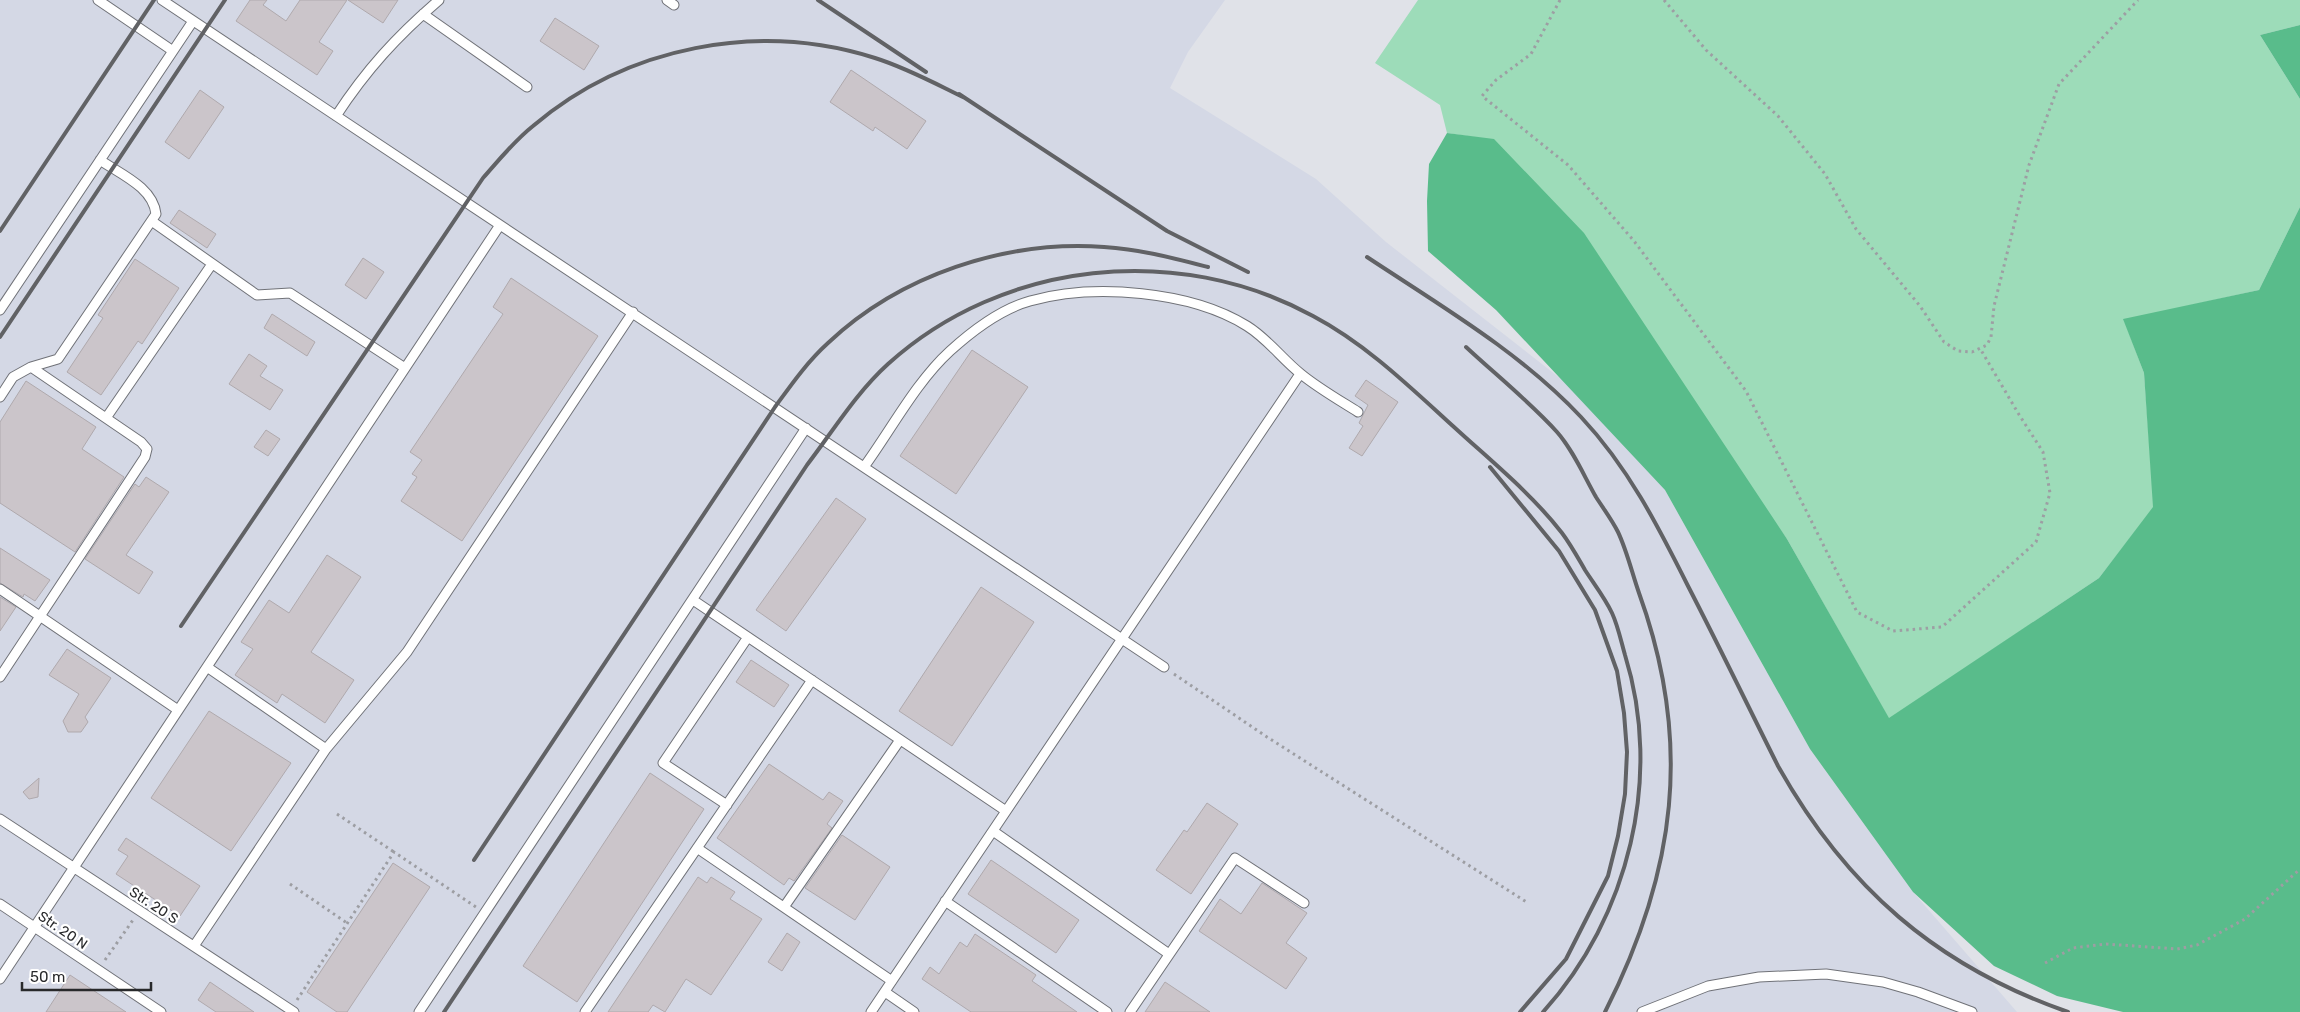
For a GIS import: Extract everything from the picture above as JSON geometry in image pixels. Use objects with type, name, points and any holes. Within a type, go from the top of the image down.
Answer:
[{"type":"lane","points":[[98,0],[173,51]]},
{"type":"lane","points":[[162,0],[1164,667]]},
{"type":"lane","points":[[336,116],[356,85],[386,49],[439,0]]},
{"type":"lane","points":[[423,14],[528,87]]},
{"type":"lane","points":[[0,310],[193,21]]},
{"type":"lane","points":[[0,397],[13,377],[31,367],[58,359],[156,214],[155,203],[149,194],[100,160]]},
{"type":"lane","points":[[152,222],[257,295],[290,293],[405,368]]},
{"type":"lane","points":[[0,979],[500,225]]},
{"type":"lane","points":[[106,418],[212,264]]},
{"type":"lane","points":[[864,467],[918,389],[950,352],[991,321],[1030,301],[1062,296],[1114,293],[1166,297],[1194,303],[1218,312],[1248,326],[1270,344],[1300,374],[1358,412]]},
{"type":"lane","points":[[194,946],[326,749],[407,652],[633,312]]},
{"type":"lane","points":[[0,677],[145,457],[147,449],[141,442],[31,367]]},
{"type":"lane","points":[[871,1012],[1300,374]]},
{"type":"lane","points":[[419,1012],[806,428]]},
{"type":"lane","points":[[0,589],[178,710]]},
{"type":"lane","points":[[692,600],[1006,811]]},
{"type":"lane","points":[[727,804],[663,763],[748,637]]},
{"type":"lane","points":[[207,667],[326,749]]},
{"type":"lane","points":[[585,1012],[812,680]]},
{"type":"lane","points":[[784,907],[900,740]]},
{"type":"lane","name":"Str. 20 S","points":[[0,819],[73,869],[293,1011]]},
{"type":"lane","points":[[993,831],[1169,954]]},
{"type":"lane","points":[[697,848],[892,981]]},
{"type":"lane","points":[[1130,1012],[1235,858],[1304,903]]},
{"type":"lane","points":[[946,902],[1107,1012]]},
{"type":"lane","name":"Str. 20 N","points":[[0,904],[161,1012]]},
{"type":"lane","points":[[1643,1012],[1708,986],[1759,977],[1826,974],[1882,982],[1918,992],[1972,1012]]},
{"type":"lane","points":[[885,992],[914,1012]]},
{"type":"path","points":[[1560,0],[1532,54],[1496,80],[1482,96],[1568,165],[1634,241],[1746,391],[1857,612],[1893,631],[1942,627],[2036,542],[2050,493],[2043,452],[2018,414],[1981,350]]},
{"type":"path","points":[[1664,0],[1706,50],[1778,116],[1825,174],[1856,229],[1920,306],[1944,342],[1958,351],[1972,352],[1981,350],[1988,345],[1991,337],[1994,306],[2029,164],[2059,84],[2138,0]]},
{"type":"path","points":[[1164,667],[1275,742],[1528,903]]},
{"type":"path","points":[[337,814],[485,912]]},
{"type":"path","points":[[293,1011],[394,852]]},
{"type":"path","points":[[2045,963],[2073,948],[2106,944],[2177,949],[2197,946],[2245,919],[2300,869]]},
{"type":"path","points":[[290,884],[348,923]]},
{"type":"path","points":[[99,970],[139,911]]},
{"type":"shaded area","points":[[0,0],[1225,0],[1188,52],[1170,88],[1316,179],[1386,242],[1570,386],[1665,490],[1810,749],[1913,892],[2017,1012],[0,1012]]},
{"type":"green space","points":[[1418,0],[2300,0],[2300,25],[2260,35],[2300,99],[2300,207],[2259,290],[2124,320],[2144,373],[2154,507],[2099,578],[1889,719],[1787,539],[1494,140],[1447,133],[1440,105],[1375,63]]},
{"type":"green space","points":[[2300,25],[2300,99],[2260,35]]},
{"type":"green space","points":[[1447,133],[1494,139],[1584,233],[1787,539],[1889,718],[2099,578],[2153,507],[2144,373],[2123,319],[2259,290],[2300,207],[2300,1012],[2123,1012],[2057,996],[1994,966],[1913,892],[1810,749],[1665,490],[1496,310],[1428,251],[1427,201],[1429,164]]},
{"type":"building","points":[[250,0],[267,0],[263,5],[286,21],[300,0],[347,0],[319,42],[333,51],[317,75],[236,21]]},
{"type":"building","points":[[348,0],[398,0],[383,23]]},
{"type":"building","points":[[555,18],[599,46],[584,70],[540,41]]},
{"type":"building","points":[[851,70],[926,121],[907,149],[875,127],[873,131],[830,102]]},
{"type":"building","points":[[200,90],[224,107],[189,159],[165,142]]},
{"type":"building","points":[[179,210],[216,234],[207,248],[170,223]]},
{"type":"building","points":[[363,258],[384,272],[366,299],[345,285]]},
{"type":"building","points":[[135,259],[179,288],[142,344],[138,341],[101,395],[67,372],[103,318],[98,315]]},
{"type":"building","points":[[511,278],[598,336],[462,541],[401,501],[417,477],[412,474],[422,460],[410,452],[503,314],[493,307]]},
{"type":"building","points":[[272,314],[315,342],[307,356],[264,328]]},
{"type":"building","points":[[972,350],[1028,387],[956,494],[900,456]]},
{"type":"building","points":[[249,354],[267,366],[260,376],[283,390],[270,410],[229,384]]},
{"type":"building","points":[[1366,380],[1398,402],[1362,456],[1349,448],[1363,426],[1359,423],[1368,405],[1355,396]]},
{"type":"building","points":[[26,381],[96,427],[82,449],[124,477],[75,552],[0,503],[0,422]]},
{"type":"building","points":[[266,430],[280,439],[268,456],[254,447]]},
{"type":"building","points":[[146,477],[169,492],[126,555],[153,572],[139,594],[85,559],[135,484],[139,487]]},
{"type":"building","points":[[836,498],[866,519],[786,631],[756,610]]},
{"type":"building","points":[[0,548],[50,580],[35,601],[24,594],[23,597],[0,583]]},
{"type":"building","points":[[327,555],[361,577],[311,652],[354,680],[325,723],[282,694],[277,703],[235,675],[253,649],[241,642],[269,600],[289,613]]},
{"type":"building","points":[[981,587],[1034,622],[952,746],[899,711]]},
{"type":"building","points":[[0,597],[16,607],[0,631]]},
{"type":"building","points":[[67,649],[111,678],[85,717],[88,722],[81,732],[68,732],[63,721],[79,694],[49,675]]},
{"type":"building","points":[[751,660],[789,685],[774,707],[736,682]]},
{"type":"building","points":[[209,711],[291,763],[231,851],[151,798]]},
{"type":"building","points":[[769,764],[823,800],[829,792],[843,801],[827,824],[832,828],[794,881],[789,878],[784,885],[717,838]]},
{"type":"building","points":[[650,773],[704,809],[577,1002],[523,966]]},
{"type":"building","points":[[39,778],[38,797],[29,799],[23,792]]},
{"type":"building","points":[[1207,803],[1238,824],[1191,894],[1156,870],[1184,830],[1187,832]]},
{"type":"building","points":[[842,835],[890,867],[855,920],[805,888]]},
{"type":"building","points":[[126,838],[200,886],[180,916],[116,874],[128,856],[118,850]]},
{"type":"building","points":[[991,860],[1079,920],[1056,953],[968,894]]},
{"type":"building","points":[[393,863],[430,887],[347,1012],[337,1012],[307,992]]},
{"type":"building","points":[[698,877],[707,883],[711,877],[735,892],[730,899],[762,919],[711,995],[686,979],[665,1012],[653,1005],[648,1012],[608,1012]]},
{"type":"building","points":[[1262,883],[1307,913],[1286,943],[1307,958],[1286,989],[1199,931],[1220,899],[1241,914]]},
{"type":"building","points":[[787,933],[800,942],[782,971],[768,962]]},
{"type":"building","points":[[975,934],[1036,975],[1032,981],[1077,1012],[971,1012],[922,979],[930,967],[939,974],[960,942],[967,947]]},
{"type":"building","points":[[70,975],[126,1012],[46,1012]]},
{"type":"building","points":[[210,982],[254,1012],[216,1012],[198,1000]]},
{"type":"building","points":[[1165,982],[1210,1012],[1145,1012]]},
{"type":"railway","points":[[0,231],[154,0]]},
{"type":"railway","points":[[0,337],[225,0]]},
{"type":"railway","points":[[818,0],[926,72]]},
{"type":"railway","points":[[181,626],[483,178],[526,132],[570,99],[610,76],[652,60],[695,48],[740,42],[785,42],[831,47],[887,62],[965,98]]},
{"type":"railway","points":[[959,94],[1167,231],[1248,272]]},
{"type":"railway","points":[[474,860],[775,407],[813,358],[856,319],[888,298],[921,281],[956,267],[992,256],[1029,249],[1067,246],[1117,248],[1156,254],[1208,267]]},
{"type":"railway","points":[[1367,257],[1479,331],[1532,371],[1557,393],[1598,436],[1628,477],[1653,519],[1778,766],[1833,849],[1865,885],[1899,917],[1936,946],[1977,971],[2020,993],[2068,1012]]},
{"type":"railway","points":[[444,1012],[807,465],[876,375],[934,329],[984,302],[1037,284],[1093,273],[1150,271],[1206,278],[1261,293],[1313,316],[1369,353],[1404,382],[1537,504],[1565,538],[1609,607],[1619,634],[1636,701],[1640,749],[1638,797],[1630,844],[1617,889],[1597,933],[1573,974],[1543,1012]]},
{"type":"railway","points":[[1466,347],[1536,410],[1568,447],[1621,539],[1656,648],[1666,702],[1671,754],[1669,806],[1661,857],[1648,908],[1629,960],[1605,1012]]},
{"type":"railway","points":[[1490,467],[1559,551],[1595,610],[1617,671],[1624,713],[1627,752],[1625,794],[1618,836],[1608,876],[1566,959],[1520,1012]]}]
